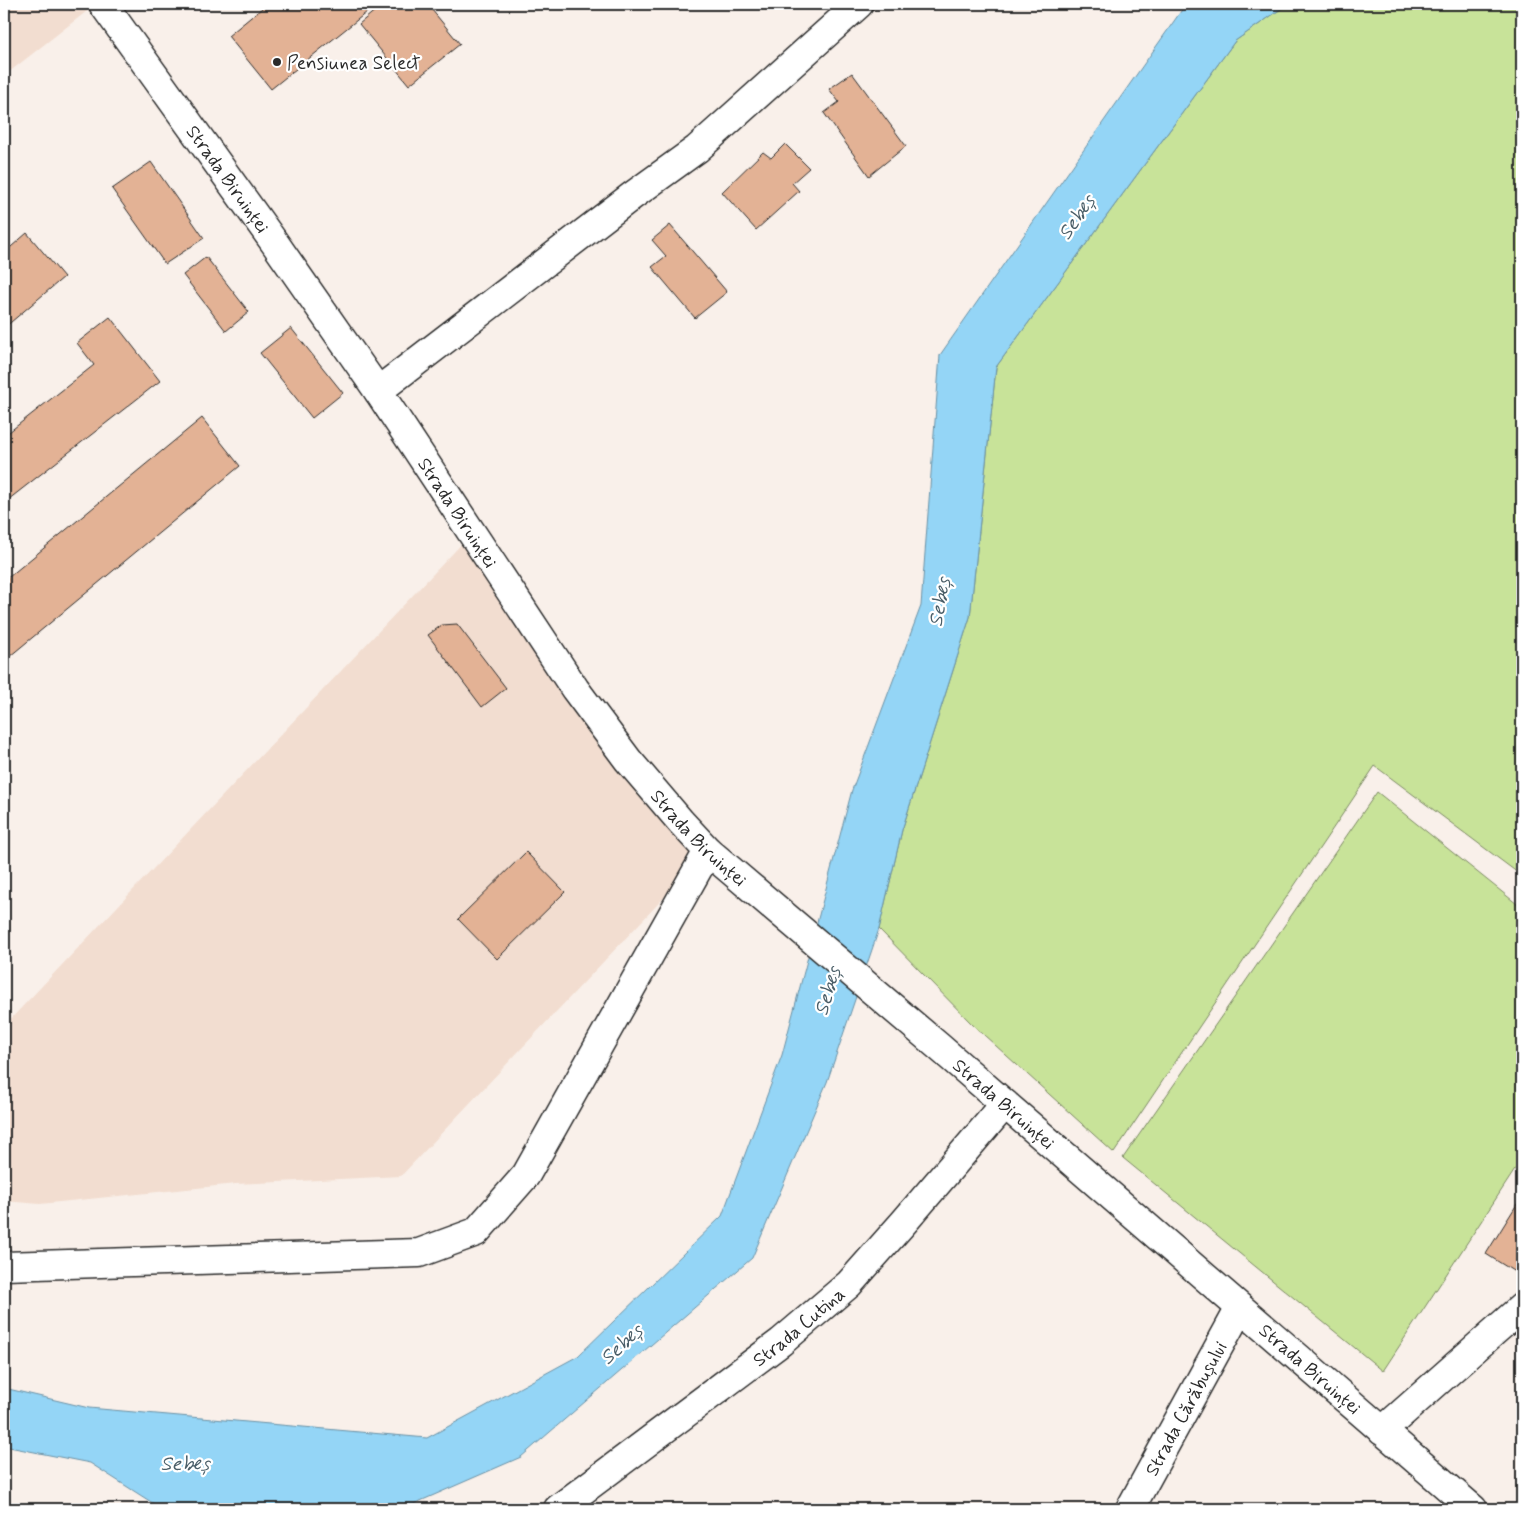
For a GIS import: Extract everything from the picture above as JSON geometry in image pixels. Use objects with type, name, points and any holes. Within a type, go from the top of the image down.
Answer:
[{"type":"main road","name":"Strada Biruinței","points":[[103,4],[280,250],[378,391],[575,688],[628,760],[708,851],[938,1046],[1473,1509]]},
{"type":"main road","points":[[378,391],[632,196],[697,149],[859,4]]},
{"type":"main road","points":[[4,1266],[420,1253],[476,1232],[526,1175],[708,851]]},
{"type":"main road","name":"Strada Cutina","points":[[558,1509],[781,1342],[848,1284],[1005,1104]]},
{"type":"main road","points":[[1382,1431],[1522,1307]]},
{"type":"main road","name":"Strada Cărăbușului","points":[[1130,1509],[1240,1308]]},
{"type":"shaded area","points":[[4,4],[96,4],[4,76]]},
{"type":"shaded area","points":[[472,533],[708,851],[401,1176],[236,1184],[40,1204],[4,1201],[4,1026]]},
{"type":"green space","points":[[1288,4],[1522,4],[1522,876],[1375,766],[1114,1153],[973,1025],[879,929],[902,830],[970,617],[996,367],[1235,41]]},
{"type":"green space","points":[[1377,792],[1522,908],[1522,1159],[1383,1371],[1123,1158]]},
{"type":"water","name":"Sebeș","points":[[1186,4],[1288,4],[1235,41],[996,367],[970,617],[902,830],[879,929],[827,1082],[752,1258],[521,1457],[402,1509],[185,1509],[159,1507],[90,1463],[4,1446],[4,1388],[89,1408],[427,1438],[578,1356],[722,1216],[782,1055],[852,790],[921,606],[940,355]]},
{"type":"building","name":"Pensiunea Select","points":[[267,4],[377,4],[271,89],[228,36]]},
{"type":"building","points":[[383,4],[427,4],[460,44],[409,85],[359,24]]},
{"type":"building","points":[[852,73],[906,146],[869,176],[824,113],[839,102],[829,89]]},
{"type":"building","points":[[785,144],[809,168],[792,183],[799,191],[756,230],[722,192],[763,152],[771,158]]},
{"type":"building","points":[[151,162],[204,238],[165,264],[112,189]]},
{"type":"building","points":[[670,225],[727,292],[695,318],[652,267],[666,256],[652,240]]},
{"type":"building","points":[[27,233],[64,277],[4,328],[4,253]]},
{"type":"building","points":[[206,257],[249,312],[226,331],[183,275]]},
{"type":"building","points":[[110,317],[160,381],[4,503],[4,436],[94,365],[77,343]]},
{"type":"building","points":[[291,328],[343,393],[312,418],[260,353]]},
{"type":"building","points":[[202,418],[240,466],[4,661],[4,581]]},
{"type":"building","points":[[457,624],[506,688],[482,707],[428,635],[442,625]]},
{"type":"building","points":[[526,852],[565,892],[497,959],[458,919]]},
{"type":"building","points":[[1522,1196],[1522,1268],[1518,1274],[1486,1254]]},
{"type":"place","name":"Pensiunea Select","points":[[277,62]]}]
